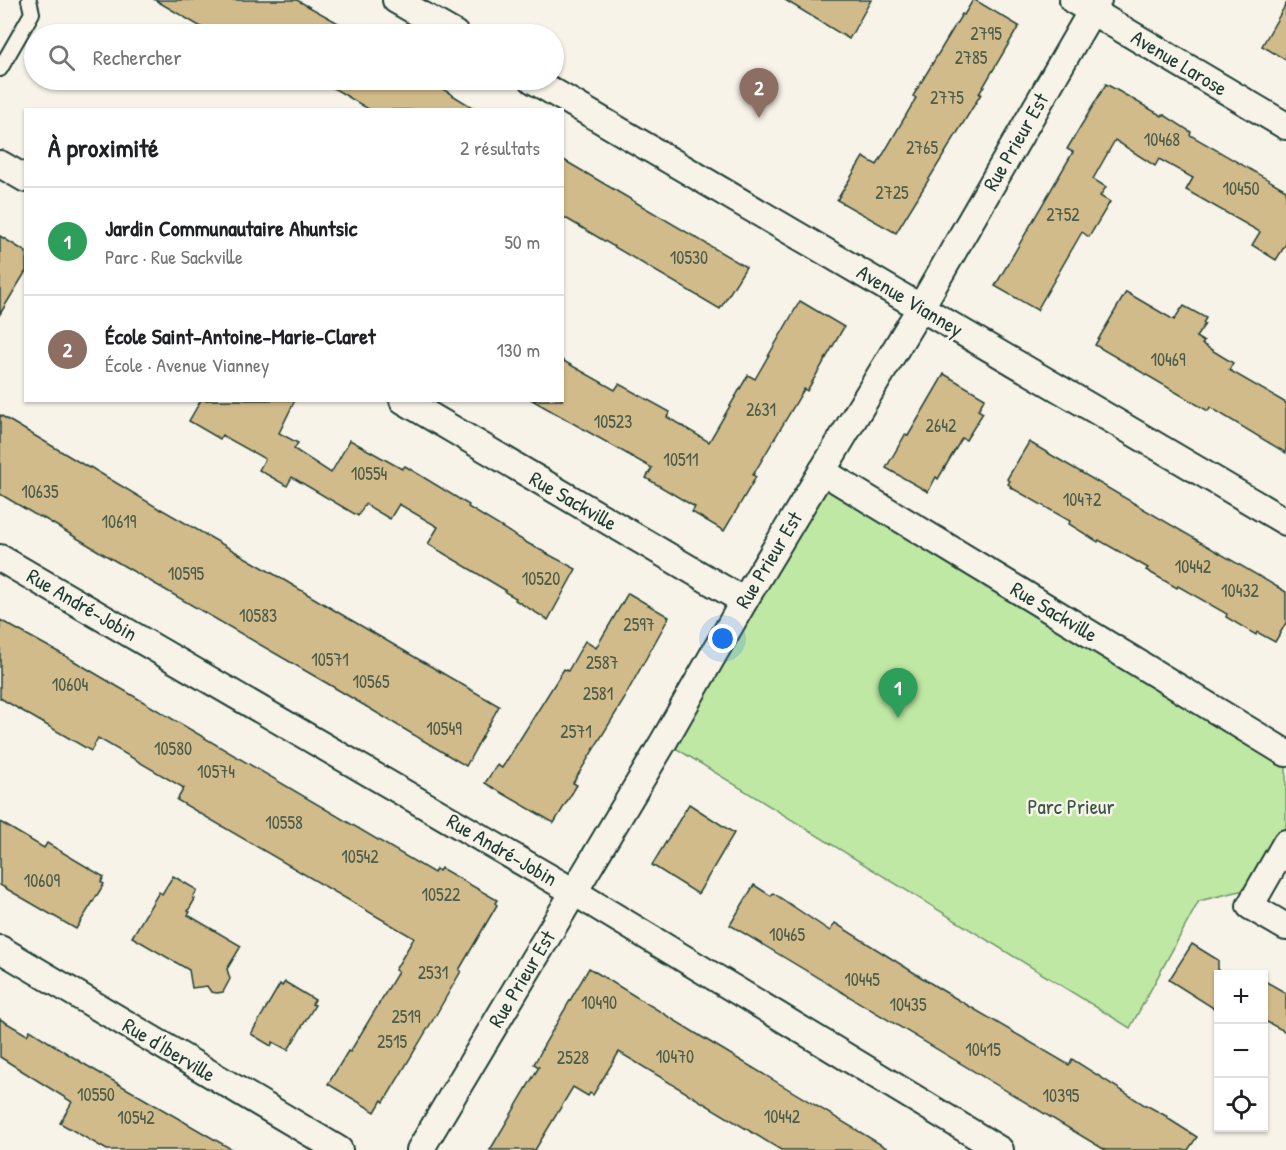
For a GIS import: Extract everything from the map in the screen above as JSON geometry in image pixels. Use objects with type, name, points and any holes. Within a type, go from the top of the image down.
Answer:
[{"type":"street","points":[[396,0],[438,24]]},
{"type":"street","name":"Avenue Larose","points":[[1087,4],[1286,126]]},
{"type":"street","name":"Rue Prieur Est","points":[[420,1150],[664,741],[744,601],[921,307],[1087,4]]},
{"type":"street","name":"Avenue Vianney","points":[[550,90],[1286,522]]},
{"type":"street","points":[[0,164],[24,178]]},
{"type":"street","name":"Rue Sackville","points":[[405,402],[744,601]]},
{"type":"street","name":"Rue Sackville","points":[[822,471],[1286,753]]},
{"type":"street","name":"Rue André-Jobin","points":[[0,558],[574,892],[1000,1150]]},
{"type":"street","points":[[1286,843],[1250,906],[1286,927]]},
{"type":"street","name":"Rue d'Iberville","points":[[0,949],[339,1150]]},
{"type":"lane","points":[[26,24],[32,13],[29,0]]},
{"type":"lane","points":[[0,69],[24,27]]},
{"type":"green space","name":"Parc Prieur","points":[[822,471],[1286,753],[1286,831],[1244,890],[1199,901],[1130,1028],[664,741]]},
{"type":"building","points":[[155,0],[297,0],[340,24],[196,24]]},
{"type":"building","points":[[785,0],[871,0],[849,39]]},
{"type":"building","points":[[973,0],[1019,26],[979,94],[981,94],[896,233],[837,200],[863,157],[877,165],[916,98],[913,96],[962,14],[964,15]]},
{"type":"building","points":[[1286,4],[1286,60],[1262,46]]},
{"type":"building","points":[[1106,84],[1162,116],[1163,114],[1191,132],[1190,135],[1286,190],[1286,244],[1276,260],[1252,245],[1260,232],[1186,190],[1193,178],[1159,159],[1155,166],[1115,140],[1093,179],[1106,187],[1100,196],[1110,202],[1089,237],[1082,232],[1037,310],[995,286],[1073,152],[1067,149]]},
{"type":"building","points":[[337,90],[444,90],[474,108],[367,108]]},
{"type":"building","points":[[564,160],[746,267],[720,309],[564,217]]},
{"type":"building","points":[[0,236],[24,251],[24,274],[0,314]]},
{"type":"building","points":[[1126,292],[1174,320],[1184,306],[1206,318],[1203,323],[1205,324],[1196,337],[1204,342],[1202,344],[1233,363],[1229,370],[1286,403],[1286,453],[1210,407],[1208,411],[1095,345]]},
{"type":"building","points":[[800,301],[844,327],[807,391],[804,389],[753,475],[756,477],[724,531],[692,512],[695,507],[646,478],[652,468],[536,402],[564,402],[564,361],[615,390],[619,384],[670,412],[667,417],[709,442],[748,375],[755,379]]},
{"type":"building","points":[[944,374],[985,398],[978,410],[983,413],[966,440],[962,438],[928,492],[886,468],[905,435],[908,436]]},
{"type":"building","points":[[200,402],[294,402],[279,433],[298,443],[294,449],[331,473],[350,440],[402,469],[405,466],[529,544],[576,569],[548,620],[515,600],[516,598],[505,590],[428,544],[438,527],[399,504],[390,519],[365,504],[358,516],[292,477],[287,486],[259,470],[265,459],[222,435],[220,439],[189,421]]},
{"type":"building","points":[[0,415],[499,706],[466,766],[0,494]]},
{"type":"building","points":[[1029,442],[1286,592],[1286,623],[1275,642],[1257,632],[1256,635],[1226,617],[1227,614],[1178,586],[1177,588],[1146,570],[1148,568],[1099,540],[1098,542],[1069,524],[1070,521],[1010,487],[1008,484],[1010,481],[1007,479]]},
{"type":"building","points":[[628,593],[669,617],[625,698],[573,783],[577,785],[554,823],[485,783],[497,765],[502,768],[564,669],[568,671],[585,641],[596,648]]},
{"type":"building","points":[[0,620],[69,658],[434,873],[436,869],[439,871],[441,868],[497,900],[495,903],[497,905],[437,1013],[384,1102],[382,1100],[375,1112],[328,1084],[398,972],[395,970],[414,938],[177,800],[184,788],[98,738],[91,751],[0,698]]},
{"type":"building","points":[[689,804],[734,833],[698,894],[652,865]]},
{"type":"building","points":[[0,822],[44,848],[47,843],[104,877],[101,882],[104,884],[76,929],[0,885]]},
{"type":"building","points":[[173,876],[197,890],[188,915],[241,946],[227,969],[230,979],[223,992],[211,992],[207,986],[192,988],[189,970],[132,937],[159,892],[162,894]]},
{"type":"building","points":[[754,885],[771,896],[773,893],[830,931],[835,923],[940,989],[1069,1065],[1072,1059],[1197,1137],[1188,1150],[1105,1150],[730,925]]},
{"type":"building","points":[[1192,944],[1218,960],[1218,970],[1214,970],[1214,1008],[1169,980]]},
{"type":"building","points":[[589,968],[890,1150],[781,1150],[619,1052],[593,1095],[590,1093],[588,1096],[573,1087],[535,1150],[490,1150],[539,1067],[534,1064],[541,1050]]},
{"type":"building","points":[[285,982],[315,1000],[312,1004],[315,1005],[288,1050],[273,1042],[271,1046],[251,1034],[280,984],[282,986]]},
{"type":"building","points":[[1268,983],[1286,993],[1286,1032],[1268,1023]]},
{"type":"building","points":[[0,1019],[27,1035],[30,1030],[233,1150],[107,1150],[60,1123],[72,1102],[0,1057]]},
{"type":"place","name":"École Saint-Antoine-Marie-Claret","points":[[759,118]]},
{"type":"place","name":"Jardin Communautaire Ahuntsic","points":[[898,718]]}]
